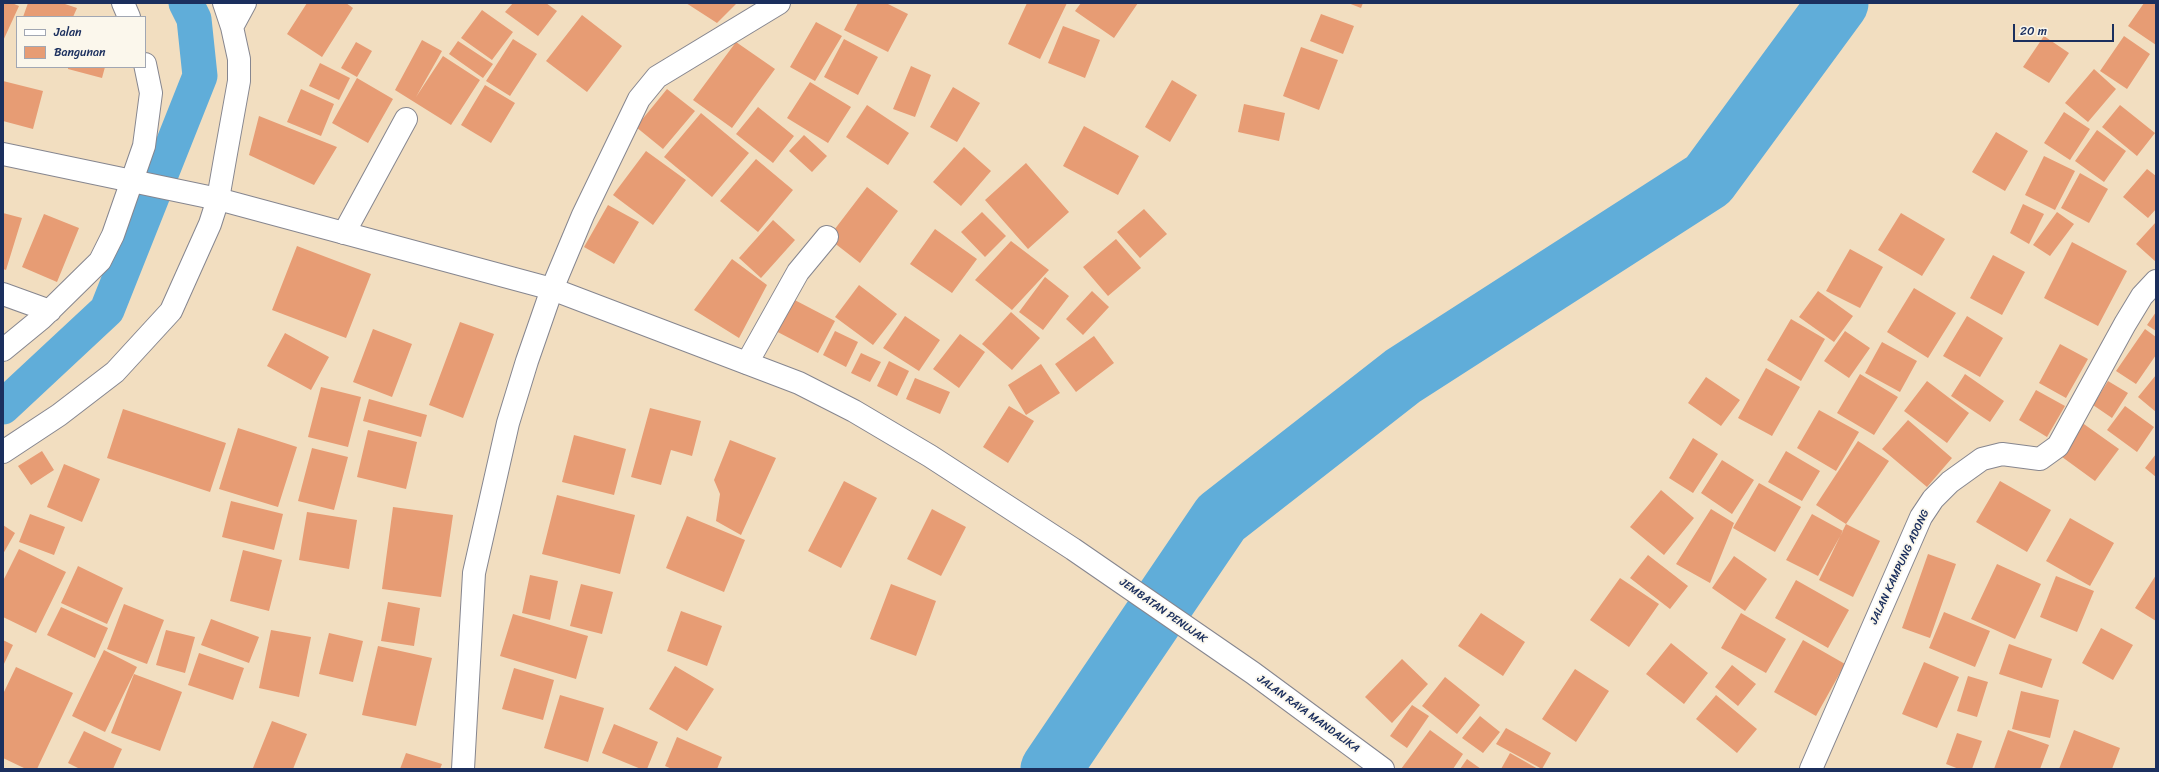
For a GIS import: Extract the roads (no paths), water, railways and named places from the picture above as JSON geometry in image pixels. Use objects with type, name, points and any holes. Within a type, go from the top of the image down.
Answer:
[{"type":"street","points":[[123,3],[128,16]]},
{"type":"street","points":[[3,452],[60,415],[115,372],[171,311],[210,224],[211,197],[239,81],[239,59],[232,27],[224,3]]},
{"type":"street","points":[[232,27],[245,3]]},
{"type":"street","points":[[463,769],[474,572],[508,423],[526,361],[552,289],[583,215],[639,99],[657,77],[778,3]]},
{"type":"street","points":[[3,350],[50,311],[100,261],[114,235],[138,183],[151,93],[146,68]]},
{"type":"street","points":[[344,233],[406,119]]},
{"type":"street","name":"JEMBATAN PENUJAK","points":[[3,154],[211,197],[552,289],[799,383],[854,411],[930,456],[1073,549],[1253,673]]},
{"type":"street","points":[[747,363],[798,272],[827,237]]},
{"type":"street","name":"JALAN KAMPUNG ADONG","points":[[1811,769],[1921,517],[1933,499],[1950,482],[1982,459],[2002,454],[2040,459],[2058,446],[2125,324],[2142,296],[2156,282]]},
{"type":"street","points":[[3,294],[50,311]]},
{"type":"street","name":"JALAN RAYA MANDALIKA","points":[[1253,673],[1383,769]]},
{"type":"waterway","points":[[3,407],[107,310],[200,76],[194,19],[186,3]]},
{"type":"waterway","points":[[1051,769],[1221,518],[1403,376],[1708,180],[1838,3]]}]
